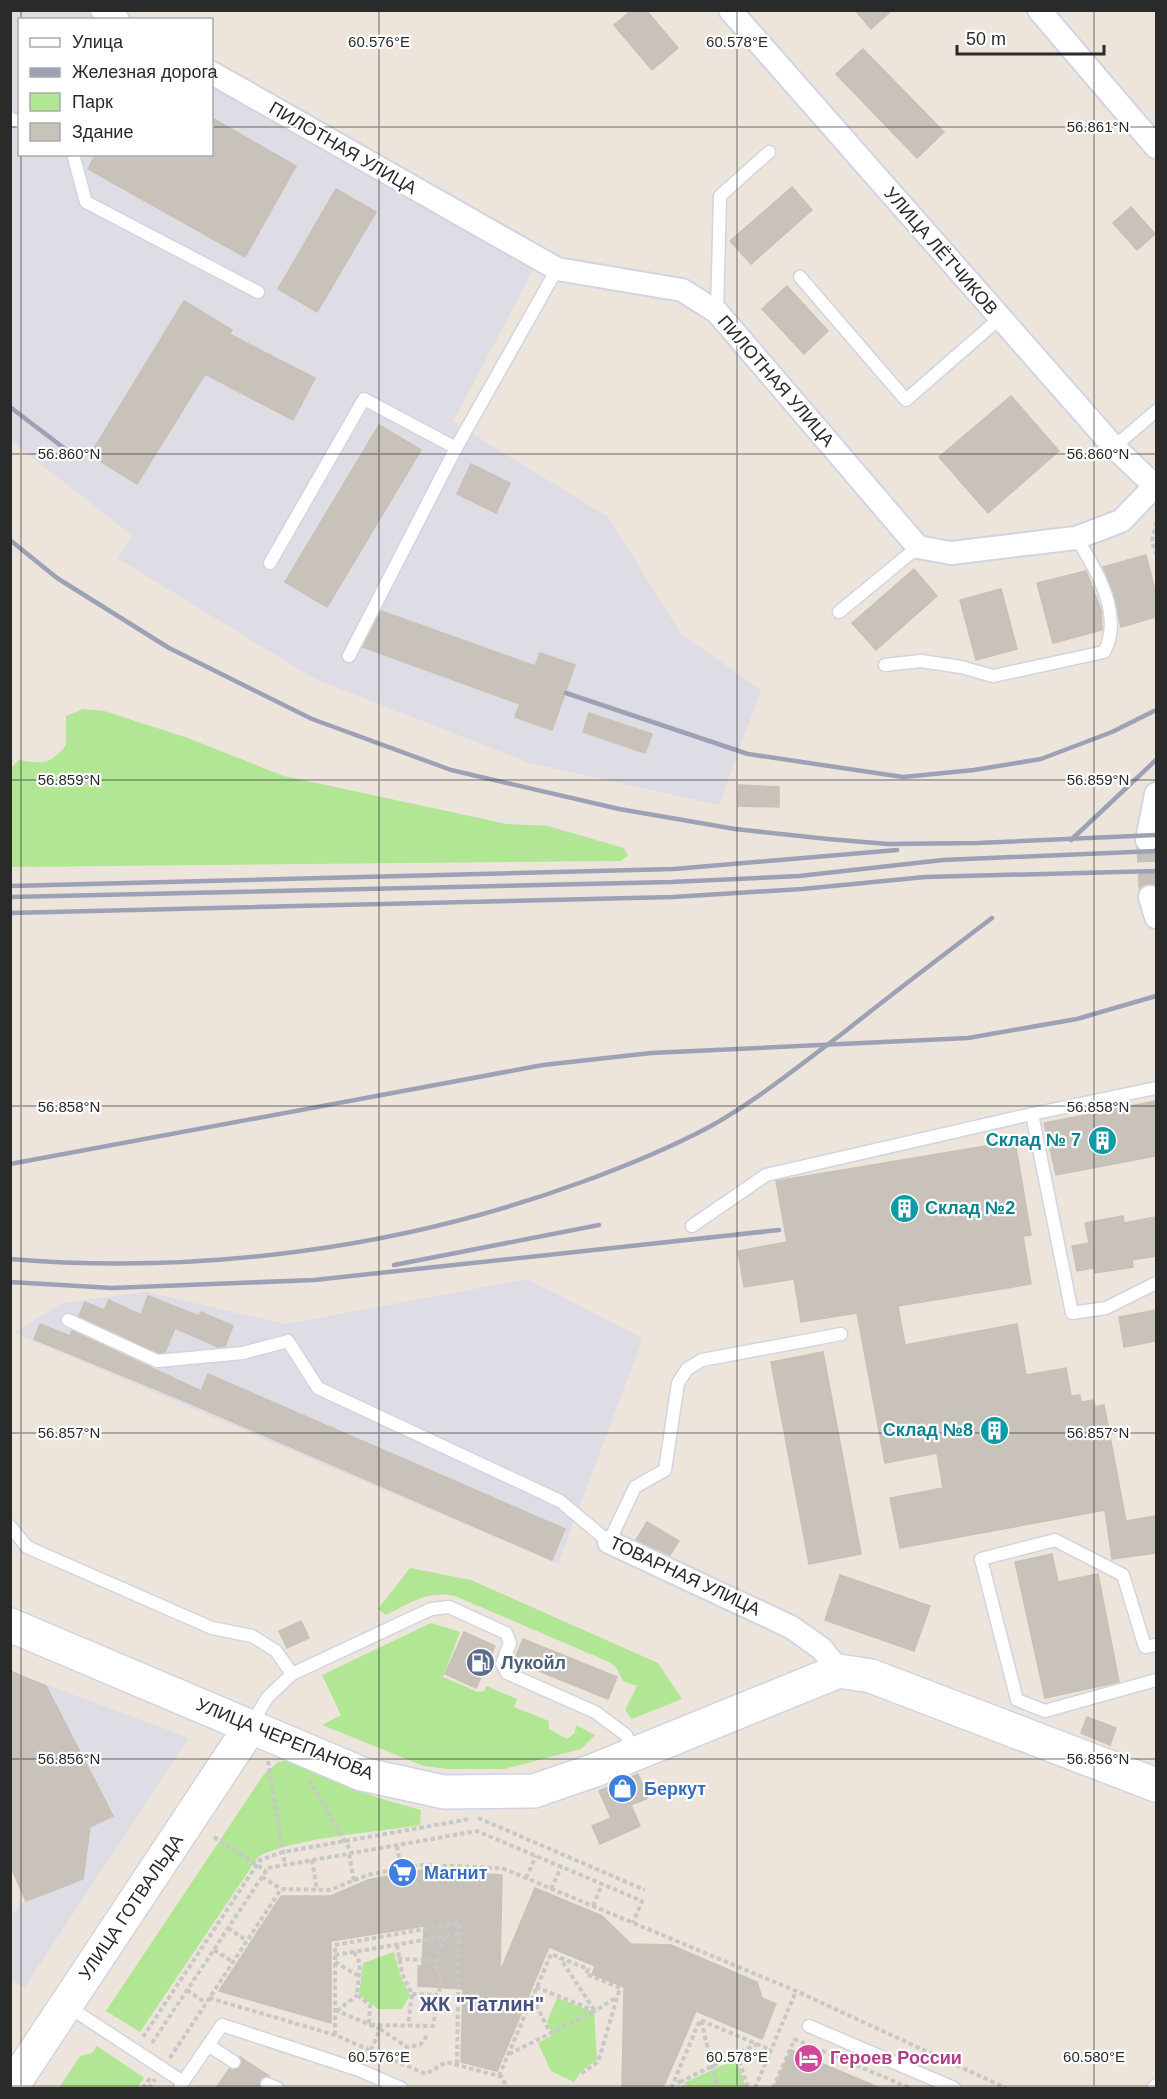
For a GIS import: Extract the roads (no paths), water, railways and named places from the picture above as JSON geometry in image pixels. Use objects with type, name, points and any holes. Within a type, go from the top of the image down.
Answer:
[{"type":"main road","name":"УЛИЦА ЧЕРЕПАНОВА","points":[[10,1625],[362,1774],[444,1792],[534,1791],[634,1755],[839,1671]]},
{"type":"main road","points":[[839,1671],[871,1676],[1156,1785]]},
{"type":"main road","name":"УЛИЦА ГОТВАЛЬДА","points":[[11,2088],[251,1726]]},
{"type":"street","points":[[102,10],[115,18]]},
{"type":"street","name":"УЛИЦА ЛЁТЧИКОВ","points":[[730,10],[1114,447],[1156,486]]},
{"type":"street","points":[[1039,10],[1156,147]]},
{"type":"street","name":"ПИЛОТНАЯ УЛИЦА","points":[[213,74],[557,269],[682,290],[717,312],[918,547]]},
{"type":"street","points":[[918,547],[951,553],[1076,538],[1121,521],[1156,486]]},
{"type":"street","points":[[1147,840],[1156,794]]},
{"type":"street","name":"ТОВАРНАЯ УЛИЦА","points":[[609,1542],[791,1627],[822,1648],[839,1671]]},
{"type":"lane","points":[[717,312],[720,196],[769,152]]},
{"type":"lane","points":[[74,156],[86,202],[258,292]]},
{"type":"lane","points":[[349,656],[456,448],[557,269]]},
{"type":"lane","points":[[800,277],[906,400],[1000,318]]},
{"type":"lane","points":[[270,562],[364,399],[456,448]]},
{"type":"lane","points":[[1114,447],[1156,411]]},
{"type":"lane","points":[[885,665],[921,661],[993,675],[1104,652],[1111,639],[1109,615],[1098,572],[1076,538]]},
{"type":"lane","points":[[839,612],[918,547]]},
{"type":"lane","points":[[692,1226],[766,1175],[1156,1088]]},
{"type":"lane","points":[[1032,1114],[1072,1313],[1106,1308],[1156,1283]]},
{"type":"lane","name":"ТОВАРНАЯ УЛИЦА","points":[[68,1320],[157,1361],[243,1353],[288,1341],[318,1388],[560,1501],[609,1542]]},
{"type":"lane","points":[[609,1542],[635,1487],[665,1470],[678,1383],[687,1369],[702,1360],[841,1334]]},
{"type":"lane","points":[[10,1526],[27,1547],[212,1628],[252,1636],[276,1651],[292,1674]]},
{"type":"lane","points":[[1156,1645],[1145,1647],[1123,1575],[1055,1540],[981,1559],[1017,1700],[1045,1711],[1156,1680]]},
{"type":"lane","points":[[251,1726],[267,1698],[292,1674],[431,1609],[449,1607],[506,1633],[510,1643],[502,1664],[507,1673],[595,1712],[626,1735],[634,1755]]},
{"type":"lane","points":[[65,2005],[162,2069],[182,2085],[222,2025],[359,2070],[401,2088]]},
{"type":"lane","points":[[809,2026],[954,2088]]},
{"type":"lane","points":[[208,2045],[234,2062]]},
{"type":"lane","points":[[1153,2088],[1156,2085]]},
{"type":"tunnel","points":[[1147,840],[1150,897]]},
{"type":"railway","points":[[10,407],[77,458]]},
{"type":"railway","points":[[10,540],[57,578],[169,648],[312,719],[451,770],[619,809],[735,829],[828,839],[888,844],[978,843],[1156,835]]},
{"type":"railway","points":[[566,693],[748,754],[903,777],[974,770],[1041,759],[1112,732],[1156,710]]},
{"type":"railway","points":[[1071,840],[1156,760]]},
{"type":"railway","points":[[10,886],[674,869],[897,850]]},
{"type":"railway","points":[[10,897],[671,882],[799,876],[943,860],[1156,851]]},
{"type":"railway","points":[[10,913],[673,897],[802,889],[925,877],[1156,871]]},
{"type":"railway","points":[[10,1259],[82,1263],[155,1263],[228,1259],[300,1251],[373,1240],[444,1224],[514,1205],[582,1182],[680,1142],[745,1105],[992,918]]},
{"type":"railway","points":[[10,1164],[543,1065],[651,1053],[968,1038],[1077,1019],[1156,996]]},
{"type":"railway","points":[[394,1265],[599,1225]]},
{"type":"railway","points":[[10,1282],[112,1288],[314,1280],[779,1230]]},
{"type":"place","name":"Склад № 7","points":[[1102,1140]]},
{"type":"place","name":"Склад №2","points":[[904,1208]]},
{"type":"place","name":"Склад №8","points":[[994,1430]]},
{"type":"place","name":"Лукойл","points":[[480,1663]]},
{"type":"place","name":"Беркут","points":[[623,1789]]},
{"type":"place","name":"Магнит","points":[[403,1873]]},
{"type":"place","name":"Героев России","points":[[809,2058]]},
{"type":"district","name":"ЖК \"Татлин\"","points":[[482,2004]]}]
